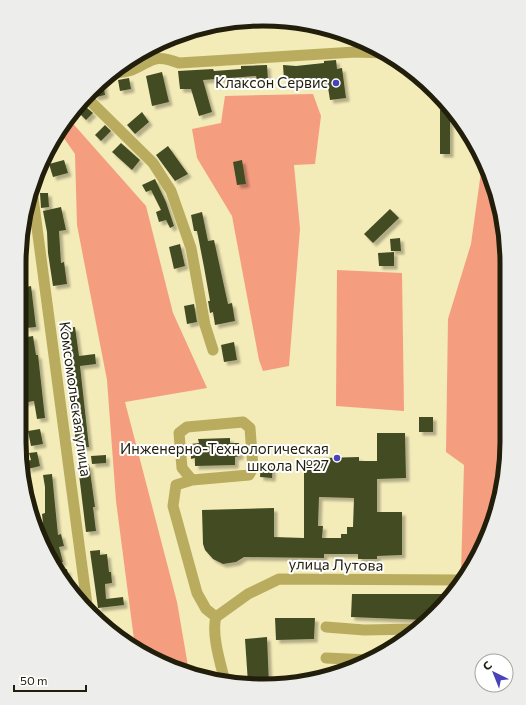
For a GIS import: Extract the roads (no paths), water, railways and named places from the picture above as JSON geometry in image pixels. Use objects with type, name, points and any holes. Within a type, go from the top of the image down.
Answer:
[{"type":"street","points":[[125,71],[132,69],[152,59],[167,58],[178,63],[355,52],[372,53]]},
{"type":"street","points":[[90,100],[153,163],[171,191],[191,248],[205,325],[213,350]]},
{"type":"street","name":"Комсомольская улица","points":[[34,203],[86,600]]},
{"type":"street","points":[[192,480],[182,468],[179,432],[186,427],[243,422],[250,428],[253,468],[249,475],[192,480],[176,485],[173,506],[197,593],[206,609],[216,617],[216,639],[224,675]]},
{"type":"street","name":"улица Лутова","points":[[216,617],[248,594],[279,579],[456,580]]},
{"type":"street","points":[[326,627],[364,630],[407,630]]},
{"type":"street","points":[[326,658],[358,659]]},
{"type":"place","name":"Клаксон Сервис","points":[[336,83]]},
{"type":"place","name":"Инженерно-Технологическая школа №27","points":[[337,458]]}]
